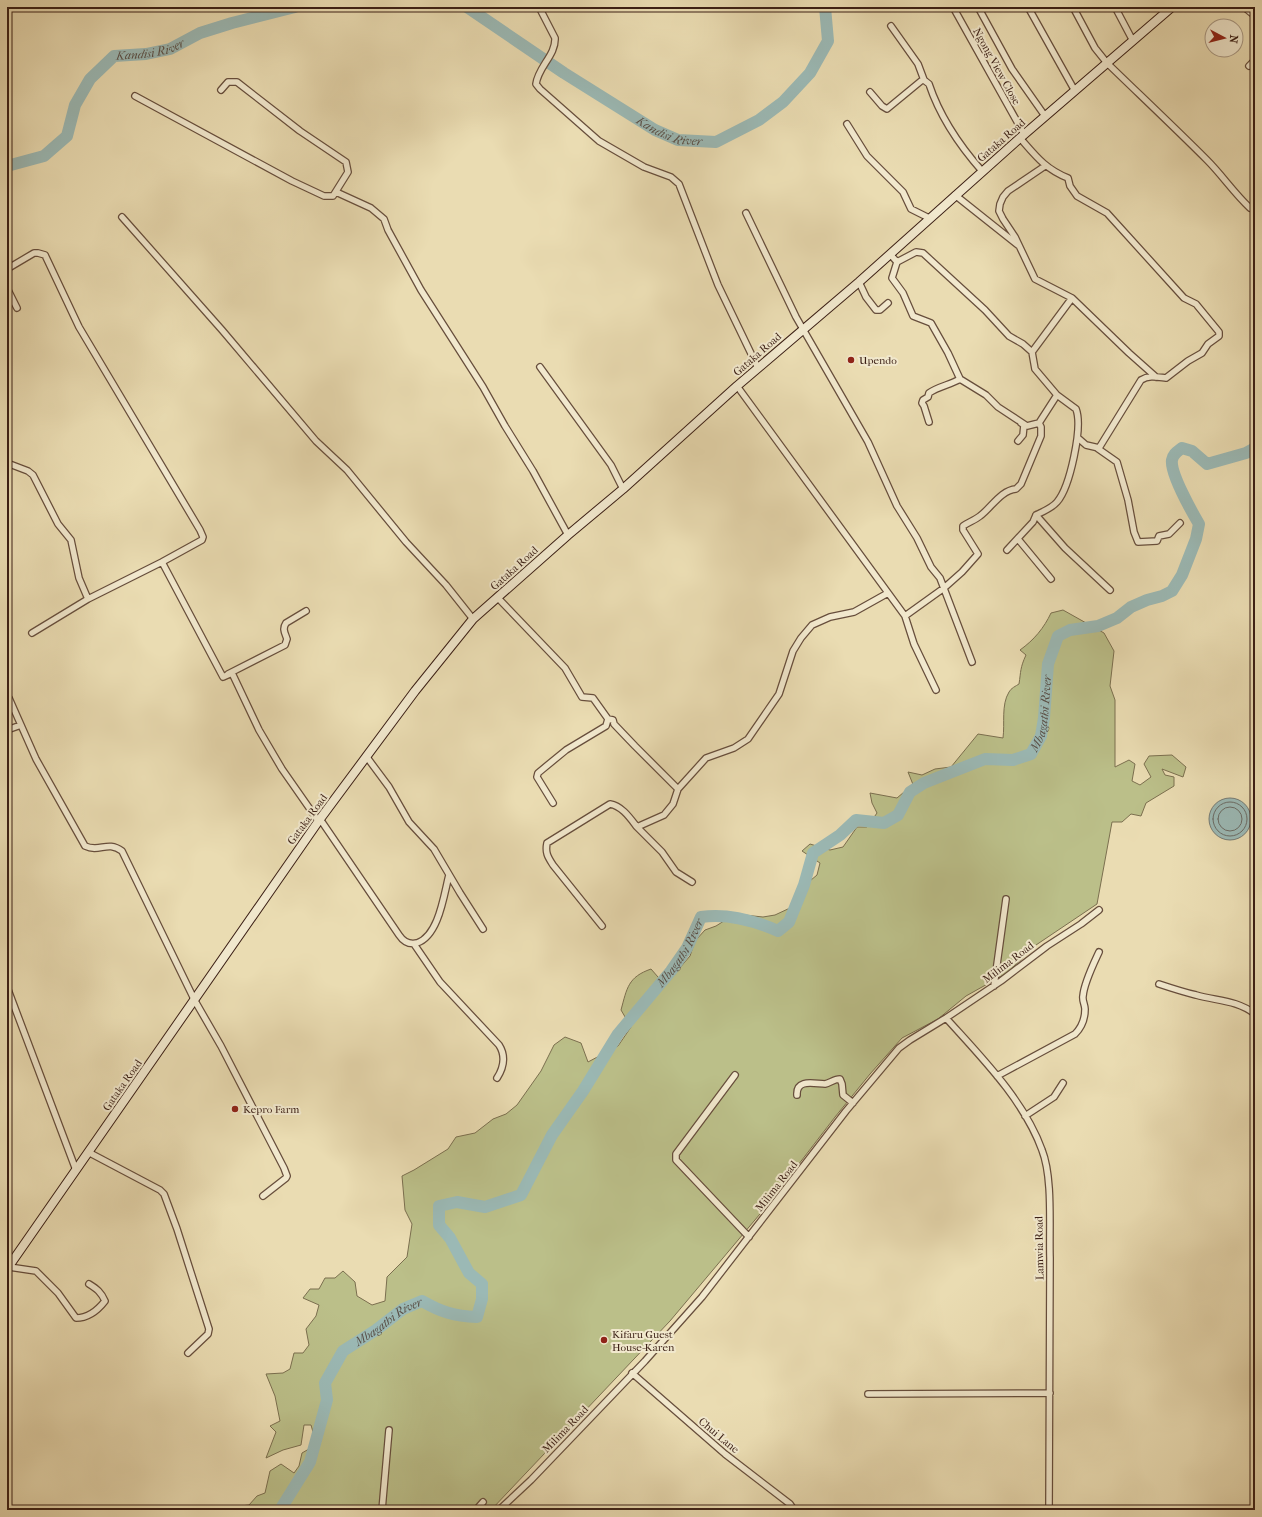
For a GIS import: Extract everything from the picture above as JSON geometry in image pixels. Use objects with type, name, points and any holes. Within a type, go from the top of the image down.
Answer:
[{"type":"street","points":[[539,7],[555,38],[556,43],[537,77],[536,84],[599,141],[644,167],[672,177],[679,184],[718,286],[758,368]]},
{"type":"street","name":"Ngong View Close","points":[[953,7],[1022,136],[1045,166],[1050,170],[1068,178],[1070,186],[1077,196],[1107,212],[1184,298],[1196,304],[1219,332],[1219,336],[1208,344],[1202,353],[1188,361],[1166,378],[1156,377]]},
{"type":"street","points":[[978,7],[1012,69],[1045,116]]},
{"type":"street","points":[[1028,7],[1074,91]]},
{"type":"street","points":[[1073,7],[1095,48],[1107,63],[1207,160],[1230,185],[1239,198],[1250,208]]},
{"type":"street","points":[[1115,7],[1132,41]]},
{"type":"street","name":"Gataka Road","points":[[8,1268],[320,820],[414,691],[473,619],[568,534],[623,489],[737,386],[859,282],[982,171],[1172,7]]},
{"type":"street","points":[[1244,7],[1255,16]]},
{"type":"street","points":[[891,26],[918,64],[924,80],[929,84],[944,120],[959,144],[982,171]]},
{"type":"street","points":[[1249,66],[1255,60]]},
{"type":"street","points":[[870,92],[882,106],[887,109],[924,80]]},
{"type":"street","points":[[135,96],[292,181],[324,196],[333,196],[348,172],[346,162],[300,131],[236,82],[228,82],[221,90]]},
{"type":"street","points":[[847,124],[867,156],[903,192],[911,209],[929,218]]},
{"type":"street","points":[[1045,166],[1008,191],[1003,197],[999,211],[1015,237],[1035,280],[1072,298],[1156,377]]},
{"type":"street","points":[[336,192],[371,208],[384,219],[388,230],[421,290],[483,387],[533,471],[568,534]]},
{"type":"street","points":[[955,195],[1019,246]]},
{"type":"street","points":[[746,213],[796,317],[804,328],[868,442],[897,506],[917,538],[931,567],[940,578],[972,662]]},
{"type":"street","points":[[122,217],[222,330],[316,441],[346,470],[406,542],[446,585],[473,619]]},
{"type":"street","points":[[1007,550],[1034,522],[1036,515],[1056,504],[1065,491],[1078,438],[1079,422],[1076,409],[1057,395],[1035,368],[1032,352],[1023,344],[1009,336],[985,310],[923,253],[916,252],[897,262],[892,278],[903,293],[913,316],[931,323],[948,353],[960,379],[986,395],[1024,425],[1023,435],[1018,441]]},
{"type":"street","points":[[7,269],[34,253],[45,255],[79,327],[200,530],[202,537],[200,541],[88,599],[32,633]]},
{"type":"street","points":[[890,254],[897,262]]},
{"type":"street","points":[[859,282],[866,297],[876,310],[880,310],[888,303]]},
{"type":"street","points":[[7,288],[17,308]]},
{"type":"street","points":[[1032,352],[1072,298]]},
{"type":"street","points":[[540,367],[611,465],[623,489]]},
{"type":"street","points":[[1097,448],[1101,446],[1138,384],[1147,377],[1156,377]]},
{"type":"street","points":[[929,422],[922,403],[923,400],[928,397],[929,393],[938,387],[951,384],[960,379]]},
{"type":"street","points":[[737,386],[905,616],[914,644],[936,690]]},
{"type":"street","points":[[1011,416],[1027,426],[1039,423],[1057,395]]},
{"type":"street","points":[[905,616],[944,588],[962,572],[978,554],[963,530],[963,526],[979,516],[999,498],[1011,490],[1016,490],[1021,484],[1041,436],[1041,427],[1039,423]]},
{"type":"street","points":[[1078,438],[1086,445],[1097,448],[1117,462],[1128,500],[1134,532],[1138,542],[1157,541],[1159,536],[1169,534],[1180,523]]},
{"type":"street","points":[[7,463],[28,471],[33,475],[58,524],[71,540],[79,578],[88,599]]},
{"type":"street","points":[[1036,515],[1065,548],[1110,590]]},
{"type":"street","points":[[1018,539],[1051,580]]},
{"type":"street","points":[[162,562],[223,676]]},
{"type":"street","points":[[637,827],[664,815],[673,804],[678,789],[706,758],[734,748],[748,739],[770,710],[779,694],[793,651],[801,638],[812,625],[830,617],[854,612],[888,593]]},
{"type":"street","points":[[497,597],[565,668],[582,697],[593,698],[608,719],[612,720],[635,746],[678,789]]},
{"type":"street","points":[[223,676],[285,645],[288,639],[283,628],[286,623],[306,611]]},
{"type":"street","points":[[223,676],[232,673],[260,730],[282,769],[320,820],[402,940],[414,944],[427,937],[433,928],[449,875]]},
{"type":"street","points":[[9,698],[36,759],[85,846],[94,849],[110,846],[117,847],[122,851],[195,1001],[221,1046],[287,1176],[263,1196]]},
{"type":"street","points":[[553,803],[537,777],[538,773],[566,750],[606,726],[608,719]]},
{"type":"street","points":[[7,730],[21,724]]},
{"type":"street","points":[[366,756],[389,787],[409,822],[434,849],[484,929]]},
{"type":"street","points":[[602,926],[547,856],[545,850],[547,843],[610,804],[616,805],[629,816],[637,827],[662,852],[676,872],[692,882]]},
{"type":"street","points":[[994,986],[1006,899]]},
{"type":"street","name":"Milima Road","points":[[499,1510],[531,1480],[632,1374],[702,1297],[853,1102],[899,1048],[994,986],[1047,946],[1081,924],[1099,910]]},
{"type":"street","points":[[414,944],[440,982],[500,1044],[503,1050],[503,1064],[501,1072],[497,1078]]},
{"type":"street","points":[[997,1076],[1075,1034],[1081,1028],[1084,1022],[1085,1008],[1082,997],[1087,980],[1099,952]]},
{"type":"street","points":[[1159,984],[1196,996],[1223,1000],[1246,1007],[1255,1014]]},
{"type":"street","points":[[7,987],[76,1170]]},
{"type":"street","name":"Lamwia Road","points":[[946,1018],[997,1076],[1019,1106],[1043,1150],[1047,1166],[1049,1185],[1049,1510]]},
{"type":"street","points":[[735,1075],[675,1157],[676,1160],[748,1237]]},
{"type":"street","points":[[797,1095],[796,1092],[800,1085],[804,1083],[826,1084],[840,1079],[843,1095],[853,1102]]},
{"type":"street","points":[[1025,1116],[1054,1097],[1062,1083]]},
{"type":"street","points":[[88,1152],[160,1190],[164,1194],[177,1229],[209,1330],[208,1334],[188,1353]]},
{"type":"street","points":[[8,1268],[36,1271],[58,1293],[76,1318],[86,1316],[100,1307],[104,1301],[98,1289],[90,1284]]},
{"type":"street","name":"Chui Lane","points":[[632,1374],[725,1454],[790,1504],[794,1510]]},
{"type":"street","points":[[868,1394],[1050,1393]]},
{"type":"street","points":[[382,1510],[389,1430]]},
{"type":"street","points":[[476,1510],[483,1502]]},
{"type":"green space","points":[[1063,610],[1104,633],[1114,651],[1110,686],[1115,700],[1115,767],[1129,760],[1135,764],[1132,781],[1140,785],[1151,777],[1144,764],[1149,756],[1172,755],[1186,767],[1183,777],[1162,769],[1165,775],[1174,777],[1174,786],[1146,803],[1141,816],[1131,814],[1122,822],[1112,822],[1097,904],[1036,945],[1007,973],[966,996],[938,1019],[902,1038],[870,1074],[765,1208],[670,1321],[491,1510],[238,1510],[240,1506],[249,1505],[257,1496],[265,1493],[270,1471],[281,1464],[294,1473],[299,1466],[302,1453],[321,1442],[313,1432],[311,1425],[304,1425],[301,1445],[283,1450],[266,1458],[276,1432],[270,1426],[280,1421],[275,1396],[266,1374],[283,1373],[290,1369],[294,1353],[303,1353],[309,1345],[306,1329],[316,1316],[319,1305],[303,1298],[310,1289],[319,1289],[325,1278],[335,1278],[343,1271],[355,1282],[357,1296],[372,1305],[385,1301],[387,1277],[407,1257],[412,1224],[405,1210],[402,1176],[448,1149],[456,1137],[475,1133],[493,1119],[506,1114],[517,1105],[541,1071],[554,1045],[565,1037],[581,1043],[588,1062],[618,1046],[631,1027],[621,1010],[627,989],[637,976],[651,969],[665,985],[690,956],[695,941],[705,930],[716,926],[735,914],[763,917],[775,915],[790,908],[798,891],[817,875],[820,863],[802,851],[810,844],[830,850],[843,847],[857,827],[867,827],[877,813],[872,803],[870,793],[897,798],[904,792],[916,792],[908,772],[922,775],[935,769],[951,767],[978,734],[1003,738],[1005,703],[1012,688],[1019,684],[1022,666],[1026,655],[1020,650],[1038,633],[1051,613]]},
{"type":"water","points":[[1230,798],[1245,804],[1251,819],[1245,834],[1230,840],[1215,834],[1209,819],[1215,804]]},
{"type":"waterway","name":"Kandisi River","points":[[7,166],[44,156],[67,136],[75,105],[90,79],[114,56],[146,54],[170,49],[200,33],[295,7]]},
{"type":"waterway","name":"Kandisi River","points":[[467,7],[564,73],[655,130],[678,140],[716,142],[759,120],[783,102],[810,73],[828,41],[825,7]]},
{"type":"waterway","name":"Mbagathi River","points":[[280,1510],[310,1462],[327,1400],[325,1383],[343,1351],[376,1330],[403,1309],[422,1301],[448,1313],[477,1317],[482,1299],[482,1284],[469,1273],[450,1238],[439,1225],[439,1206],[457,1202],[485,1207],[521,1195],[552,1135],[583,1091],[618,1034],[671,971],[687,948],[701,917],[720,916],[740,918],[778,931],[789,922],[804,885],[813,853],[840,835],[856,820],[884,823],[898,815],[910,792],[924,783],[985,759],[1013,760],[1031,754],[1041,736],[1044,718],[1048,664],[1058,636],[1070,630],[1098,626],[1117,618],[1131,607],[1147,600],[1162,596],[1172,591],[1182,575],[1196,539],[1199,524],[1174,474],[1172,466],[1174,455],[1182,448],[1192,451],[1207,464],[1246,453],[1255,448]]},
{"type":"place","name":"Upendo","points":[[851,360]]},
{"type":"place","name":"Kepro Farm","points":[[235,1109]]},
{"type":"place","name":"Kifaru Guest House-Karen","points":[[604,1340]]}]
